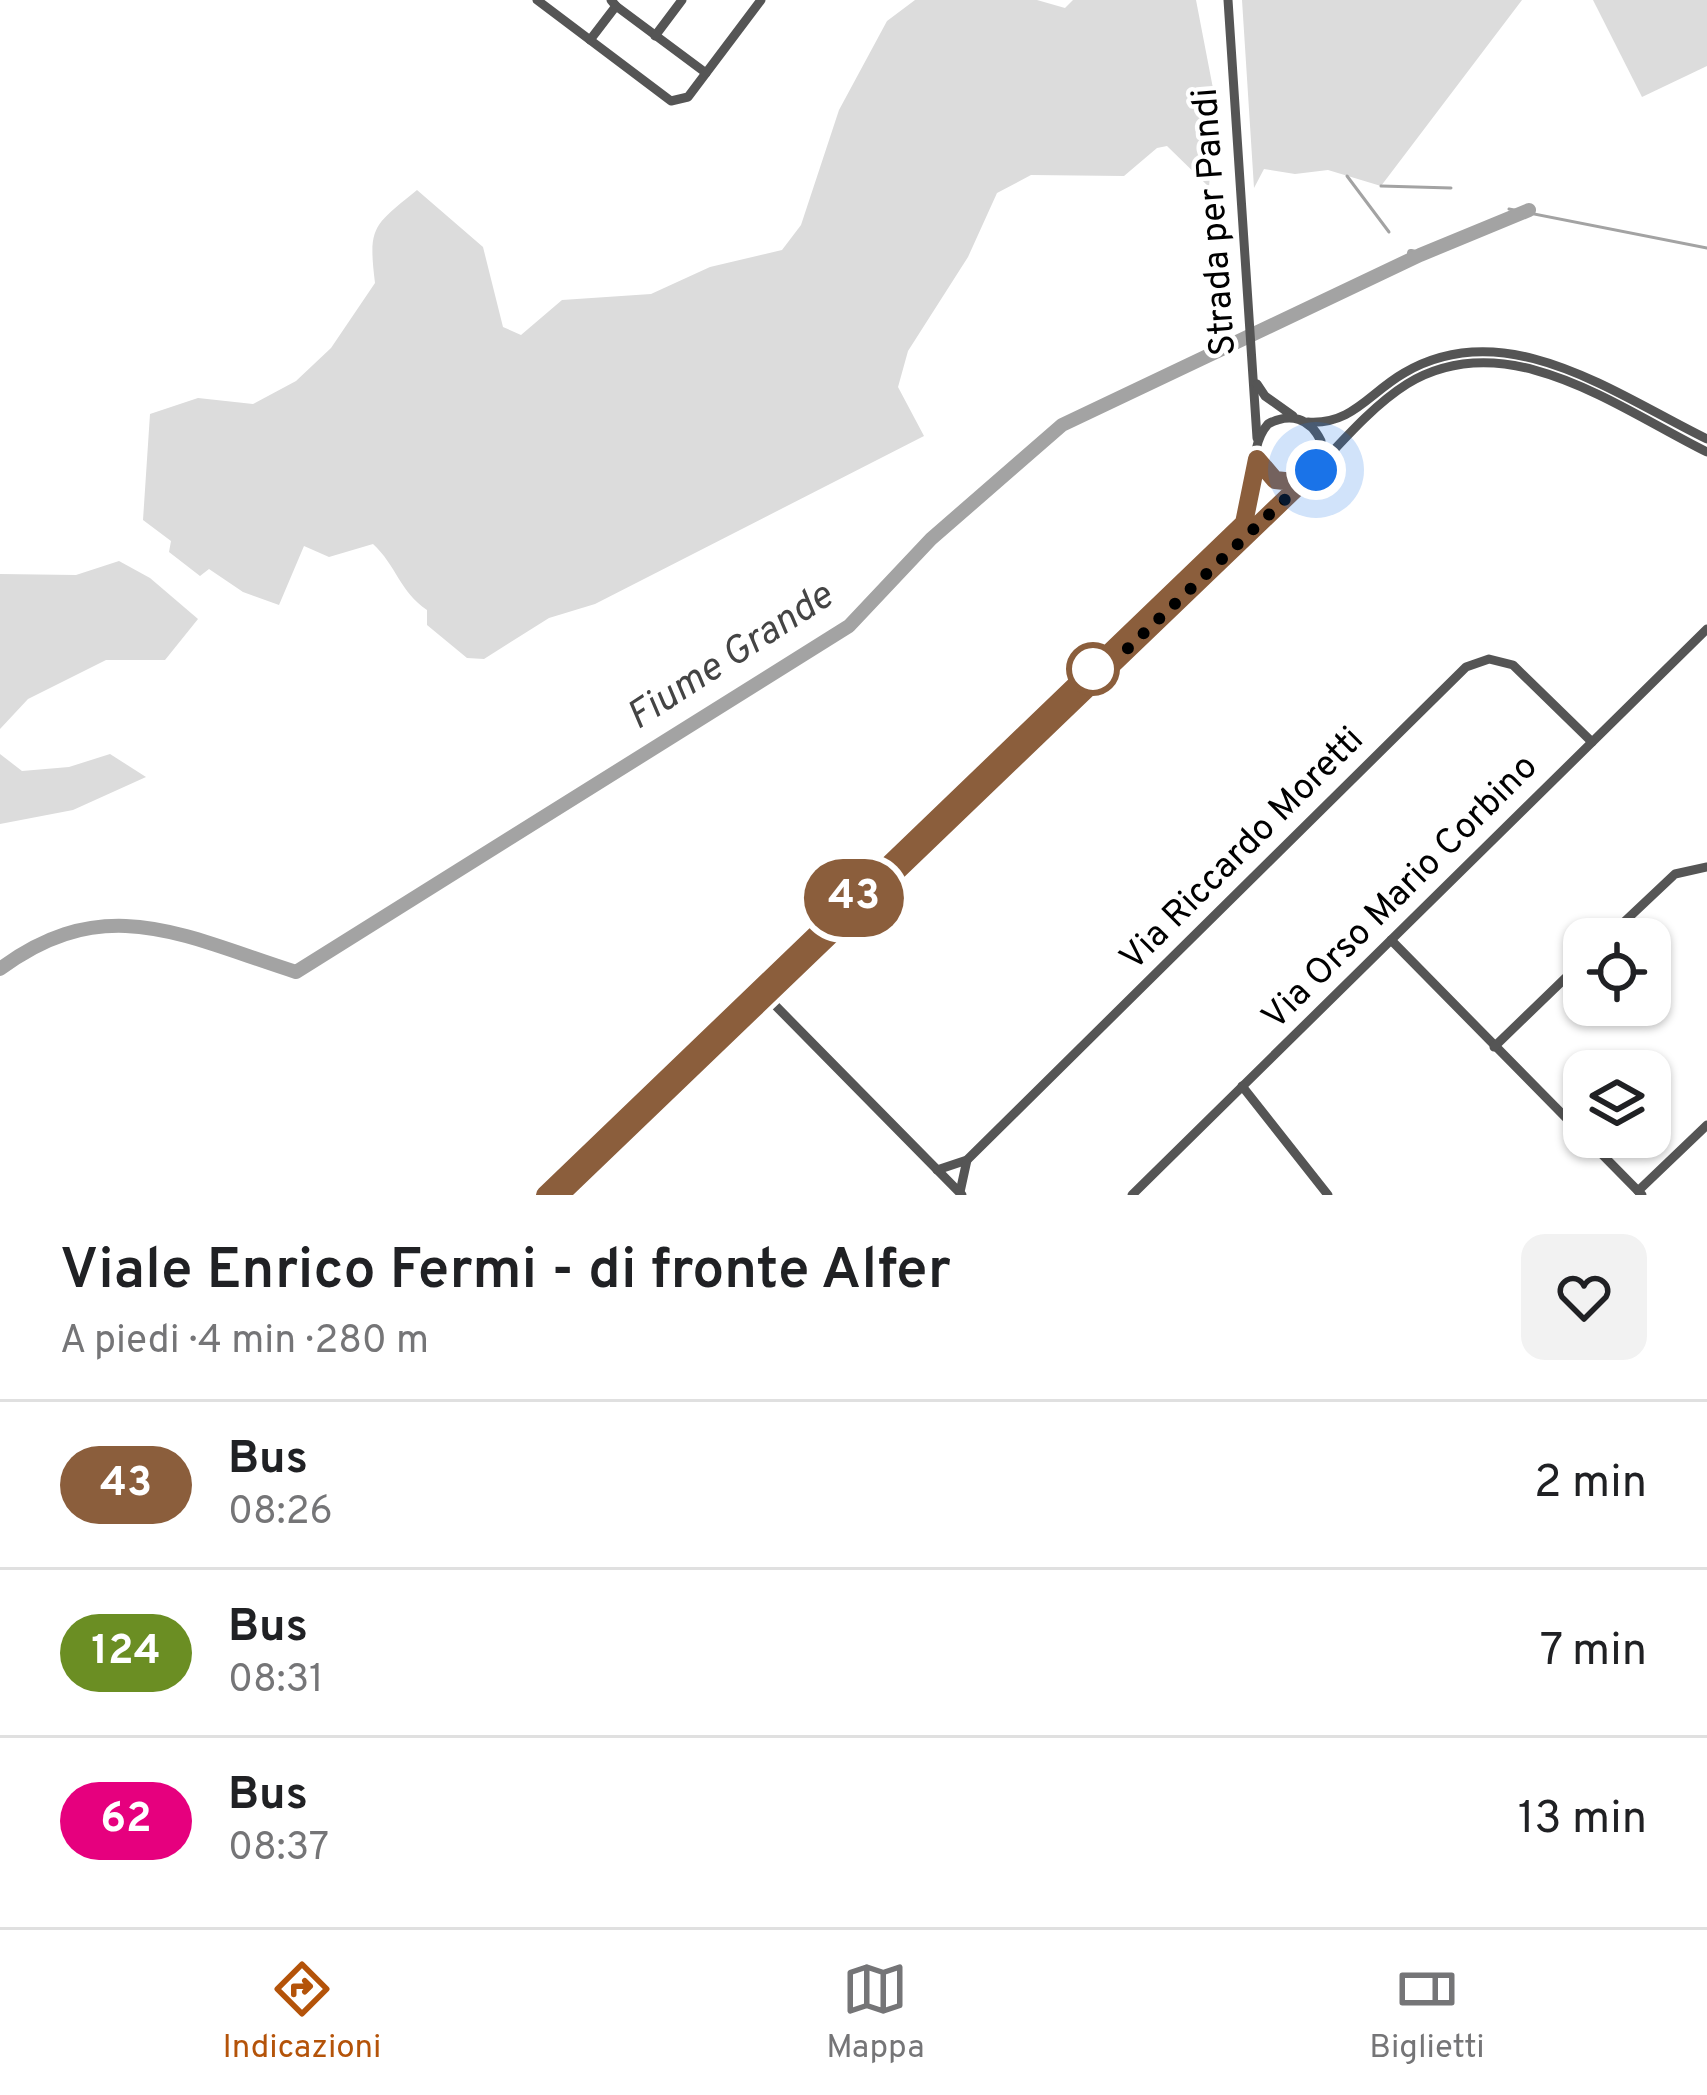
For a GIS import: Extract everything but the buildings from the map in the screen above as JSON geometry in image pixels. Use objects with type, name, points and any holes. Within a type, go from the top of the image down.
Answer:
[{"type":"street","points":[[537,0],[671,101],[688,97],[761,0]]},
{"type":"street","points":[[655,35],[682,0]]},
{"type":"street","name":"Strada per Pandi","points":[[560,1195],[1244,523],[1257,440],[1228,0]]},
{"type":"street","points":[[590,40],[613,3],[706,73]]},
{"type":"street","points":[[1257,440],[1277,419],[1348,416],[1395,378],[1429,361],[1485,350],[1553,364],[1707,439]]},
{"type":"street","name":"Strada per Pandi","points":[[545,1195],[1409,383],[1447,367],[1487,361],[1547,374],[1707,452]]},
{"type":"street","points":[[1254,373],[1265,396],[1303,420],[1321,441],[1313,472],[1294,482],[1275,480],[1257,459]]},
{"type":"street","name":"Via Orso Mario Corbino","points":[[1132,1195],[1707,629]]},
{"type":"street","name":"Via Riccardo Moretti","points":[[937,1169],[967,1160],[1466,667],[1489,659],[1514,665],[1592,742]]},
{"type":"street","points":[[1628,918],[1675,874],[1707,867]]},
{"type":"street","points":[[1391,940],[1638,1194],[1707,1125]]},
{"type":"street","points":[[1494,1047],[1563,980]]},
{"type":"street","points":[[763,994],[961,1194]]},
{"type":"street","points":[[1242,1086],[1328,1195]]},
{"type":"street","points":[[961,1194],[967,1160]]},
{"type":"shaded area","points":[[915,0],[1037,0],[1065,8],[1073,0],[1196,0],[1216,104],[1209,187],[1167,146],[1157,148],[1124,176],[1031,175],[997,193],[968,257],[908,351],[898,387],[924,436],[595,604],[549,618],[484,659],[467,658],[427,625],[427,610],[410,595],[373,544],[329,557],[304,546],[279,605],[243,592],[209,569],[200,576],[169,552],[171,541],[143,520],[150,414],[198,398],[253,404],[296,381],[331,348],[375,283],[372,249],[377,229],[417,190],[483,247],[503,327],[521,335],[562,300],[651,294],[710,267],[782,250],[801,225],[839,110],[887,21]]},
{"type":"shaded area","points":[[1242,0],[1522,0],[1381,186],[1328,170],[1295,174],[1264,169],[1254,188]]},
{"type":"shaded area","points":[[1593,0],[1707,0],[1707,66],[1642,97]]},
{"type":"shaded area","points":[[119,561],[150,578],[198,619],[165,660],[106,660],[28,699],[0,729],[0,574],[76,575]]},
{"type":"shaded area","points":[[0,754],[22,771],[69,767],[110,754],[146,777],[73,810],[0,824]]},
{"type":"waterway","points":[[1347,176],[1389,232]]},
{"type":"waterway","name":"Fiume Grande","points":[[1381,186],[1451,188]]},
{"type":"waterway","name":"Fiume Grande","points":[[1509,209],[1707,248]]},
{"type":"waterway","name":"Fiume Grande","points":[[0,969],[39,945],[75,931],[111,926],[182,935],[296,972],[849,626],[931,539],[1062,425],[1420,255],[1529,210]]},
{"type":"waterway","name":"Fiume Grande","points":[[1411,253],[1420,255]]},
{"type":"bus line","name":"43","points":[[545,1195],[1244,523],[1257,459],[1275,480],[1294,482],[1310,475],[560,1195]]},
{"type":"route","points":[[1093,669],[1106,669],[1316,470]]}]
